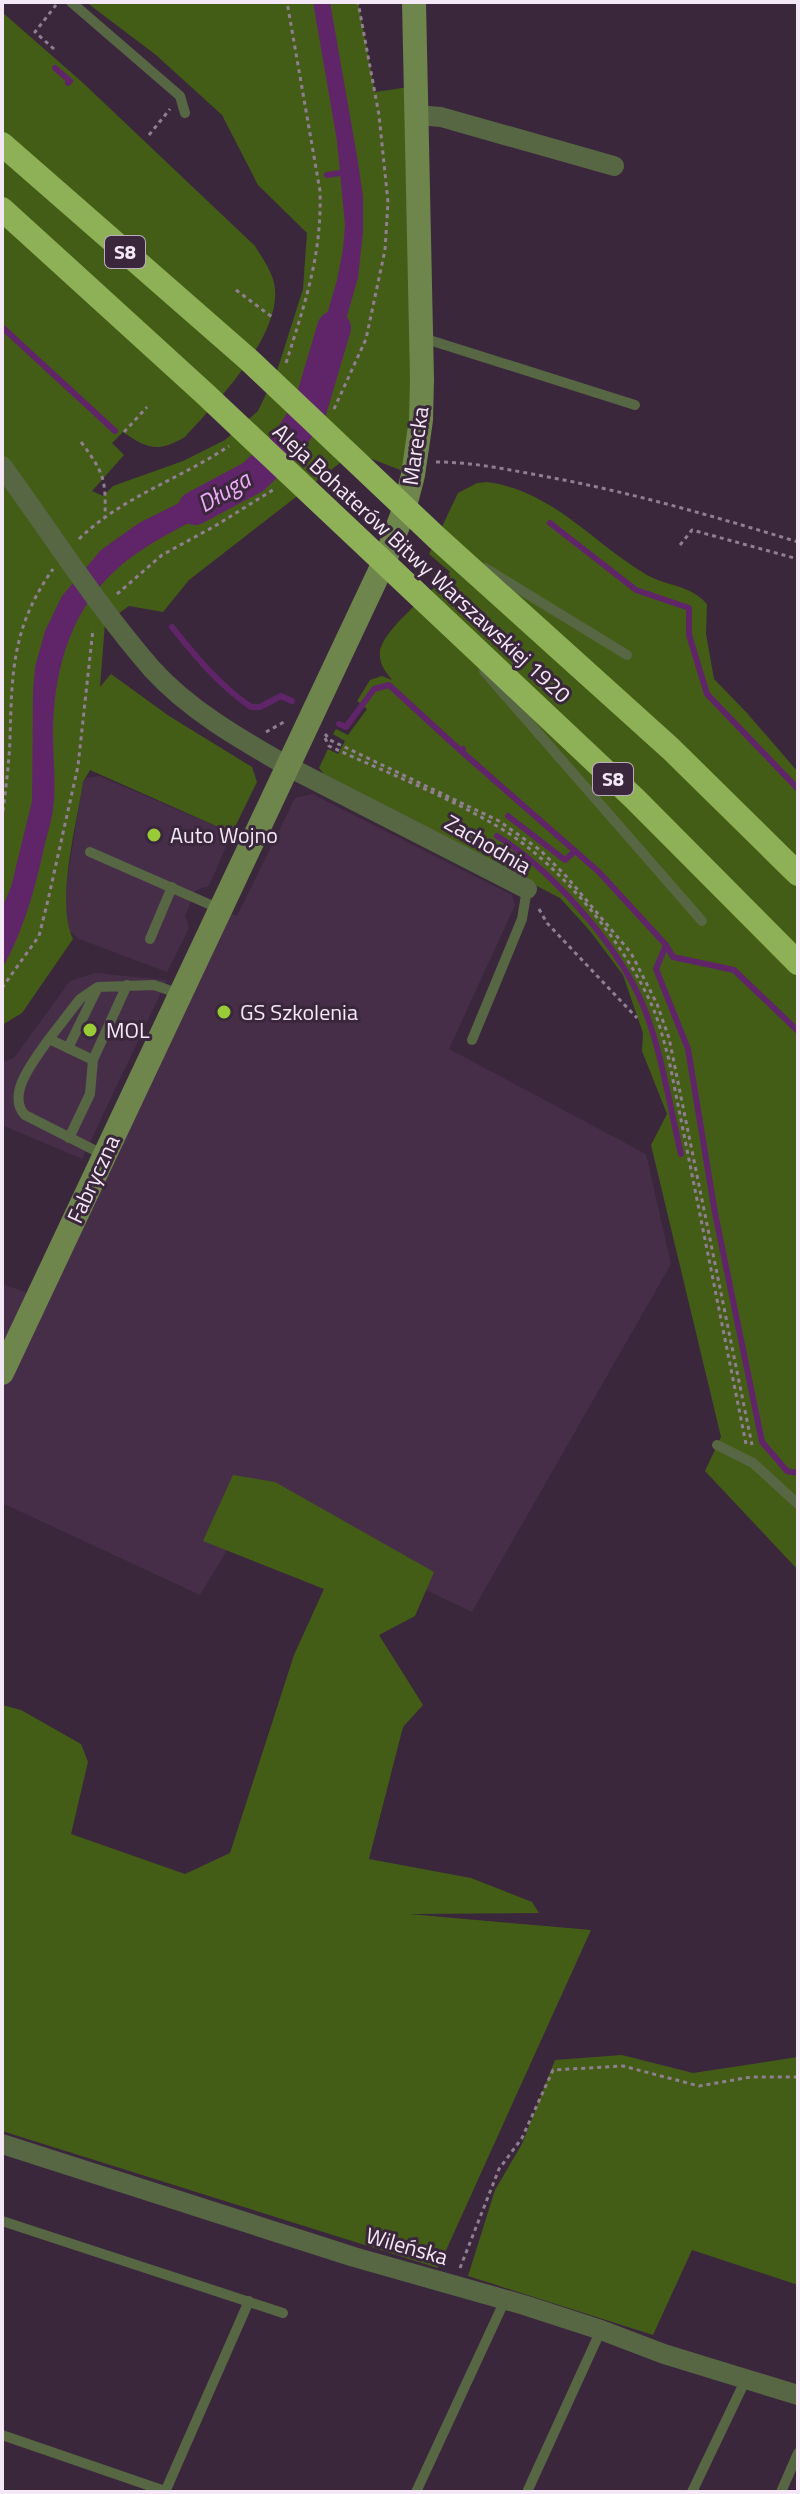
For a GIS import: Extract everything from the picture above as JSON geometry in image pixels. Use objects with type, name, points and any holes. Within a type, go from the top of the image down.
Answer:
[{"type":"highway","name":"Aleja Bohaterów Bitwy Warszawskiej 1920","points":[[2,144],[249,360],[437,538],[671,749],[798,874]]},
{"type":"highway","name":"Aleja Bohaterów Bitwy Warszawskiej 1920","points":[[2,209],[204,393],[635,799],[798,963]]},
{"type":"street","name":"Marecka","points":[[182,989],[385,560],[404,510],[413,475],[421,420],[414,2]]},
{"type":"street","points":[[417,115],[441,117],[614,166]]},
{"type":"street","name":"Zachodnia","points":[[2,466],[50,531],[104,617],[154,670],[204,714],[287,766],[527,889]]},
{"type":"street","name":"Fabryczna","points":[[2,1373],[182,989]]},
{"type":"street","name":"Wileńska","points":[[2,2144],[354,2257],[601,2330],[664,2354],[798,2395]]},
{"type":"lane","points":[[71,2],[180,96],[185,113]]},
{"type":"lane","points":[[421,338],[635,405]]},
{"type":"lane","points":[[437,538],[627,655]]},
{"type":"lane","points":[[422,600],[702,921]]},
{"type":"lane","points":[[90,852],[220,909]]},
{"type":"lane","points":[[150,939],[172,887]]},
{"type":"lane","name":"Zachodnia","points":[[472,1040],[522,919],[527,889]]},
{"type":"lane","points":[[104,1155],[25,1115],[19,1108],[18,1100],[25,1079],[49,1039],[80,999],[98,987],[127,985],[182,989]]},
{"type":"lane","points":[[69,1138],[90,1094],[93,1060],[127,985]]},
{"type":"lane","points":[[68,1048],[98,987]]},
{"type":"lane","points":[[49,1039],[93,1060]]},
{"type":"lane","points":[[717,1445],[753,1463],[798,1504]]},
{"type":"lane","points":[[2,2221],[283,2313]]},
{"type":"lane","points":[[416,2492],[505,2300]]},
{"type":"lane","points":[[2,2435],[165,2491],[249,2301]]},
{"type":"lane","points":[[527,2492],[601,2330]]},
{"type":"lane","points":[[692,2492],[746,2379]]},
{"type":"lane","points":[[781,2492],[798,2453]]},
{"type":"path","points":[[283,373],[309,291],[321,221],[320,191],[287,2]]},
{"type":"path","points":[[334,408],[366,339],[385,250],[388,202],[379,115],[358,2]]},
{"type":"path","points":[[54,7],[35,32],[54,49]]},
{"type":"path","points":[[149,135],[156,126]]},
{"type":"path","points":[[236,290],[272,317]]},
{"type":"path","points":[[124,432],[147,407]]},
{"type":"path","points":[[81,442],[106,485],[105,517]]},
{"type":"path","points":[[78,540],[105,517],[232,444]]},
{"type":"path","points":[[430,462],[462,462],[553,477],[664,501],[798,542]]},
{"type":"path","points":[[114,596],[162,555],[215,526],[285,481]]},
{"type":"path","points":[[680,545],[692,530],[798,559]]},
{"type":"path","points":[[2,819],[16,649],[22,626],[59,561]]},
{"type":"path","points":[[2,988],[39,936],[78,766],[93,630],[104,617]]},
{"type":"path","points":[[260,735],[293,717]]},
{"type":"path","points":[[753,1448],[673,1051],[657,1004],[631,953],[566,876],[520,834],[465,803],[330,740],[321,728],[329,746],[456,805],[523,844],[571,889],[615,942],[642,985],[669,1060],[745,1439],[753,1463]]},
{"type":"path","points":[[527,889],[547,923],[637,1018]]},
{"type":"path","points":[[455,2285],[499,2169],[522,2138],[553,2070],[623,2066],[699,2086],[751,2077],[798,2077]]},
{"type":"shaded area","points":[[99,776],[232,833],[209,886],[196,890],[185,916],[189,928],[167,972],[79,939],[69,931],[64,899],[83,782]]},
{"type":"shaded area","points":[[312,794],[512,895],[515,905],[449,1049],[646,1154],[671,1264],[472,1612],[253,1507],[200,1595],[2,1503],[2,1284],[37,1296],[220,909],[237,916],[295,798]]},
{"type":"shaded area","points":[[95,973],[167,980],[82,1159],[2,1125],[2,1062],[14,1058],[70,981]]},
{"type":"green space","points":[[86,2],[358,2],[375,92],[416,86],[413,475],[354,452],[189,580],[163,612],[129,606],[105,623],[100,687],[111,674],[169,716],[252,767],[257,782],[232,833],[90,770],[83,782],[67,884],[66,905],[73,939],[22,1013],[2,1025],[2,12],[82,82],[255,246],[273,279],[275,299],[260,342],[214,405],[185,437],[167,445],[146,445],[123,432],[112,443],[124,455],[92,491],[103,496],[113,486],[183,461],[225,440],[258,411],[277,371],[303,289],[307,233],[258,185],[222,115],[156,55]]},
{"type":"green space","points":[[477,483],[511,487],[553,507],[647,575],[686,589],[707,604],[706,634],[714,679],[798,772],[798,1570],[705,1471],[721,1437],[651,1145],[667,1114],[642,1051],[643,1033],[623,975],[560,898],[324,774],[319,768],[328,749],[338,754],[345,741],[333,734],[336,729],[348,735],[367,709],[357,701],[370,680],[382,676],[392,680],[380,656],[389,633],[450,572],[429,554],[458,493]]},
{"type":"green space","points":[[233,1475],[275,1482],[434,1572],[415,1616],[379,1635],[423,1705],[403,1727],[369,1859],[471,1878],[532,1902],[539,1913],[409,1914],[591,1930],[438,2268],[2,2131],[2,1705],[21,1710],[81,1744],[88,1762],[71,1834],[185,1874],[230,1853],[294,1655],[324,1589],[203,1541]]},
{"type":"green space","points":[[622,2055],[693,2073],[798,2057],[798,2285],[692,2250],[653,2335],[468,2276],[495,2190],[522,2144],[555,2060]]},
{"type":"water","points":[[313,2],[330,2],[363,196],[358,278],[329,378],[313,363],[337,280],[345,225],[337,141]]},
{"type":"water","points":[[221,476],[243,495],[160,538],[130,558],[90,599],[72,633],[56,690],[52,817],[28,908],[2,969],[2,908],[11,887],[32,801],[33,692],[35,667],[45,631],[62,596],[101,550],[139,523],[191,497]]},
{"type":"waterway","points":[[55,68],[70,81],[68,83]]},
{"type":"waterway","points":[[327,175],[347,172]]},
{"type":"waterway","points":[[2,327],[115,431]]},
{"type":"waterway","name":"Długa","points":[[195,508],[253,477],[285,447],[310,409],[334,328]]},
{"type":"waterway","points":[[550,523],[636,590],[689,608],[689,635],[707,694],[798,789]]},
{"type":"waterway","points":[[172,627],[218,680],[251,707],[260,707],[281,696],[292,701]]},
{"type":"waterway","points":[[339,724],[346,727],[374,689],[389,685],[461,751]]},
{"type":"waterway","points":[[463,749],[461,751],[599,872],[666,945],[656,969],[688,1049],[715,1213],[762,1442],[787,1471],[798,1473]]},
{"type":"waterway","points":[[508,816],[565,860],[575,851]]},
{"type":"waterway","points":[[497,836],[537,866],[577,906],[627,973],[652,1031],[681,1154]]},
{"type":"waterway","points":[[666,945],[673,957],[734,970],[798,1031]]},
{"type":"place","name":"Auto Wojno","points":[[154,835]]},
{"type":"place","name":"GS Szkolenia","points":[[224,1012]]},
{"type":"place","name":"MOL","points":[[90,1030]]}]
